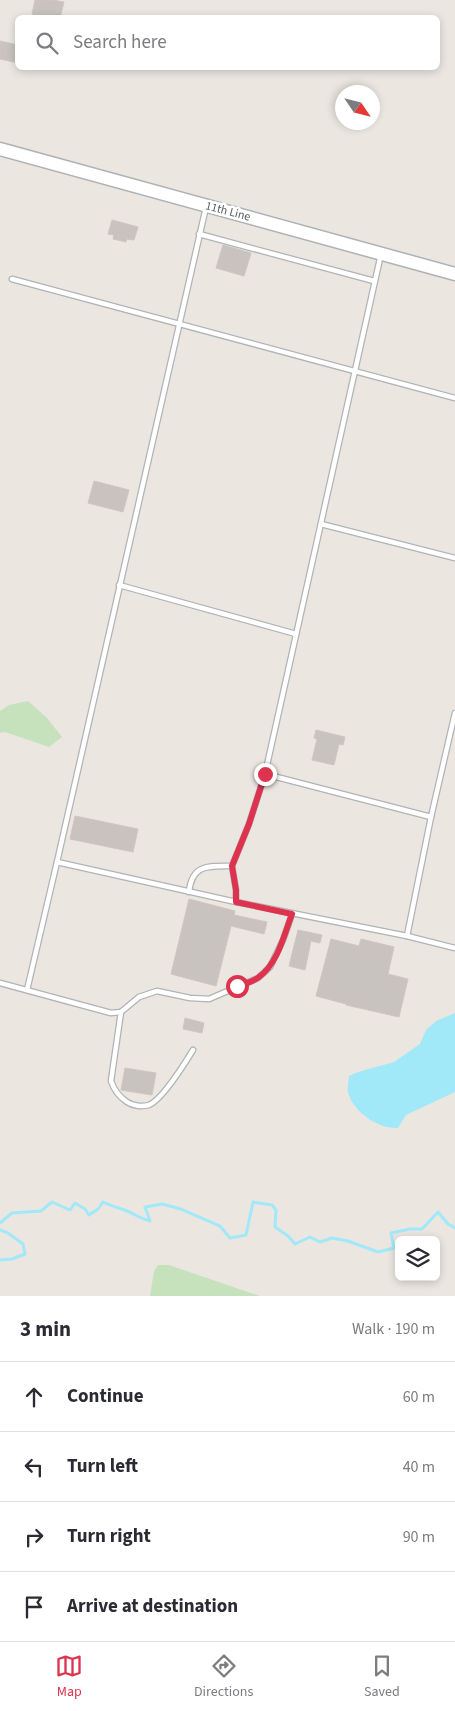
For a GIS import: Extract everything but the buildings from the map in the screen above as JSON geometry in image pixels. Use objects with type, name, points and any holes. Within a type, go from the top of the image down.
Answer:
[{"type":"main road","name":"11th Line","points":[[0,149],[455,274]]},
{"type":"lane","points":[[26,990],[57,862],[206,205]]},
{"type":"lane","points":[[199,234],[374,281]]},
{"type":"lane","points":[[236,902],[232,866],[249,824],[265,774],[381,253]]},
{"type":"lane","points":[[12,279],[455,398]]},
{"type":"lane","points":[[321,524],[455,558]]},
{"type":"lane","points":[[119,585],[296,634]]},
{"type":"lane","points":[[407,936],[431,817],[455,713]]},
{"type":"lane","points":[[265,774],[431,817]]},
{"type":"lane","points":[[57,862],[292,914],[407,936],[455,948]]},
{"type":"lane","points":[[189,892],[190,880],[196,871],[211,866],[232,866]]},
{"type":"lane","points":[[0,983],[111,1012],[121,1012],[139,997],[157,991],[190,998],[209,999],[258,978],[270,967],[283,940],[292,914]]},
{"type":"lane","points":[[121,1012],[111,1081],[115,1091],[131,1105],[151,1104],[179,1073],[193,1050]]},
{"type":"green space","points":[[28,701],[47,718],[62,737],[49,747],[5,732],[0,733],[0,711],[9,705]]},
{"type":"green space","points":[[158,1265],[169,1265],[260,1296],[150,1296],[154,1271]]},
{"type":"water","points":[[455,1013],[455,1092],[406,1115],[398,1128],[382,1126],[367,1118],[355,1106],[348,1092],[349,1076],[394,1062],[420,1044],[426,1030],[436,1021]]},
{"type":"waterway","points":[[0,1223],[12,1213],[41,1211],[52,1202],[70,1210],[75,1203],[85,1209],[89,1215],[98,1209],[103,1202],[150,1221],[145,1207],[162,1204],[181,1209],[220,1226],[230,1238],[246,1235],[253,1202],[272,1205],[276,1210],[275,1227],[288,1236],[295,1244],[310,1237],[320,1242],[332,1238],[348,1241],[378,1252],[394,1248],[391,1233],[410,1229],[422,1229],[438,1212],[448,1224],[455,1228]]},
{"type":"waterway","points":[[0,1230],[8,1233],[23,1244],[25,1254],[12,1259],[0,1260]]},
{"type":"route","points":[[237,986],[258,978],[270,967],[283,940],[292,914],[236,902],[235,878],[232,866],[249,824],[265,774]]}]
